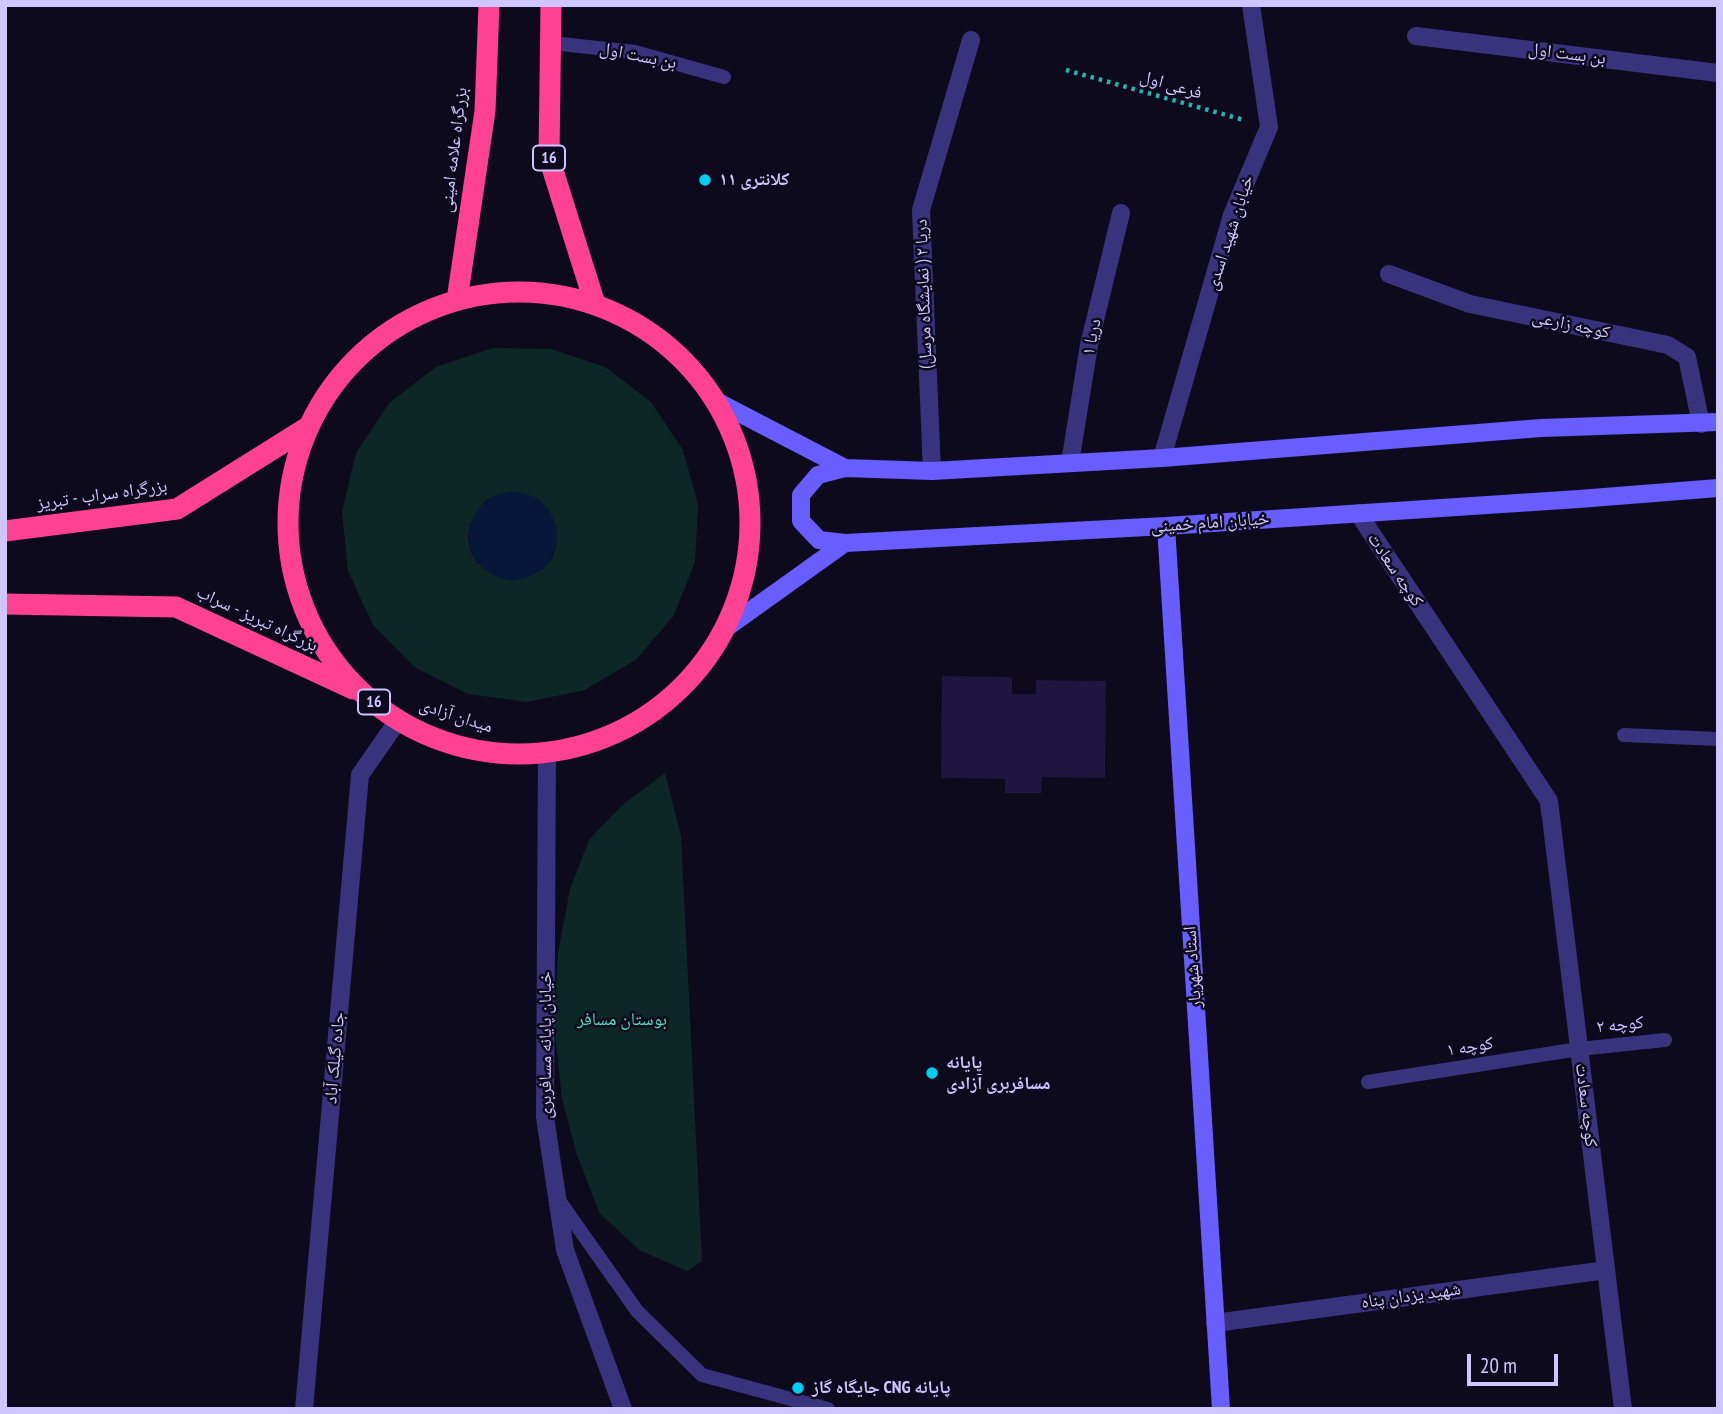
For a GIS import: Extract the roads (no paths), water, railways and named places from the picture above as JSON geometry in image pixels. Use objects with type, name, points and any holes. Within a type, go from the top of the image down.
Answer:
[{"type":"highway","name":"بزرگراه علامه امینی","points":[[457,300],[485,111],[489,5]]},
{"type":"highway","name":"16","points":[[551,5],[549,158],[595,304]]},
{"type":"highway","name":"میدان آزادی","points":[[526,291],[595,304],[665,343],[718,402],[747,474],[751,552],[729,626],[683,688],[621,733],[547,754],[479,752],[415,731],[360,692],[328,656],[305,613],[291,568],[287,520],[292,472],[308,427],[344,371],[365,353],[396,327],[457,300],[526,291]]},
{"type":"highway","name":"بزرگراه سراب - تبریز","points":[[5,531],[177,509],[308,427]]},
{"type":"highway","name":"بزرگراه تبریز - سراب","points":[[5,604],[176,607],[360,692]]},
{"type":"main road","points":[[718,402],[845,468]]},
{"type":"main road","points":[[845,543],[818,540],[801,521],[801,495],[818,475],[845,468],[932,471],[1162,458],[1541,428],[1710,423]]},
{"type":"main road","name":"خیابان امام خمینی","points":[[845,543],[1166,526],[1718,488]]},
{"type":"main road","name":"استاد شهریار","points":[[1166,526],[1221,1409]]},
{"type":"main road","points":[[729,626],[845,543]]},
{"type":"street","name":"خیابان شهید اسدی","points":[[1162,458],[1232,215],[1269,127],[1251,5]]},
{"type":"street","name":"بن بست اول","points":[[1416,36],[1718,73]]},
{"type":"street","name":"دریا ۲ ( نمایشگاه مرسل)","points":[[932,471],[921,209],[971,40]]},
{"type":"street","name":"دریا ۱","points":[[1070,463],[1089,345],[1121,213]]},
{"type":"street","name":"کوچه زارعی","points":[[1389,274],[1470,304],[1668,345],[1687,358],[1710,423]]},
{"type":"street","name":"کوچه سعادت","points":[[1357,513],[1549,801],[1623,1409]]},
{"type":"street","name":"جاده گیلک آباد","points":[[304,1409],[360,775],[399,719]]},
{"type":"street","name":"خیابان پایانه مسافربری","points":[[547,754],[545,1117],[565,1250],[623,1409]]},
{"type":"street","name":"کوچه سعادت","points":[[1549,801],[1554,847]]},
{"type":"street","name":"شهید یزدان پناه","points":[[1215,1323],[1606,1270]]},
{"type":"lane","name":"بن بست اول","points":[[551,43],[635,52],[724,77]]},
{"type":"lane","points":[[1624,735],[1718,740]]},
{"type":"lane","name":"کوچه ۲","points":[[1579,1049],[1665,1040]]},
{"type":"lane","name":"کوچه ۱","points":[[1367,1083],[1579,1049]]},
{"type":"lane","points":[[557,1196],[637,1311],[702,1375],[828,1409]]},
{"type":"water","points":[[513,492],[538,499],[550,511],[557,536],[550,561],[538,573],[513,580],[488,573],[476,561],[469,536],[476,511],[488,499]]},
{"type":"place","name":"کلانتری ۱۱","points":[[705,180]]},
{"type":"place","name":"پایانه مسافربری آزادی","points":[[932,1073]]},
{"type":"place","name":"جایگاه گاز CNG پایانه","points":[[798,1388]]},
{"type":"park label","name":"بوستان مسافر","points":[[622,1020]]}]
